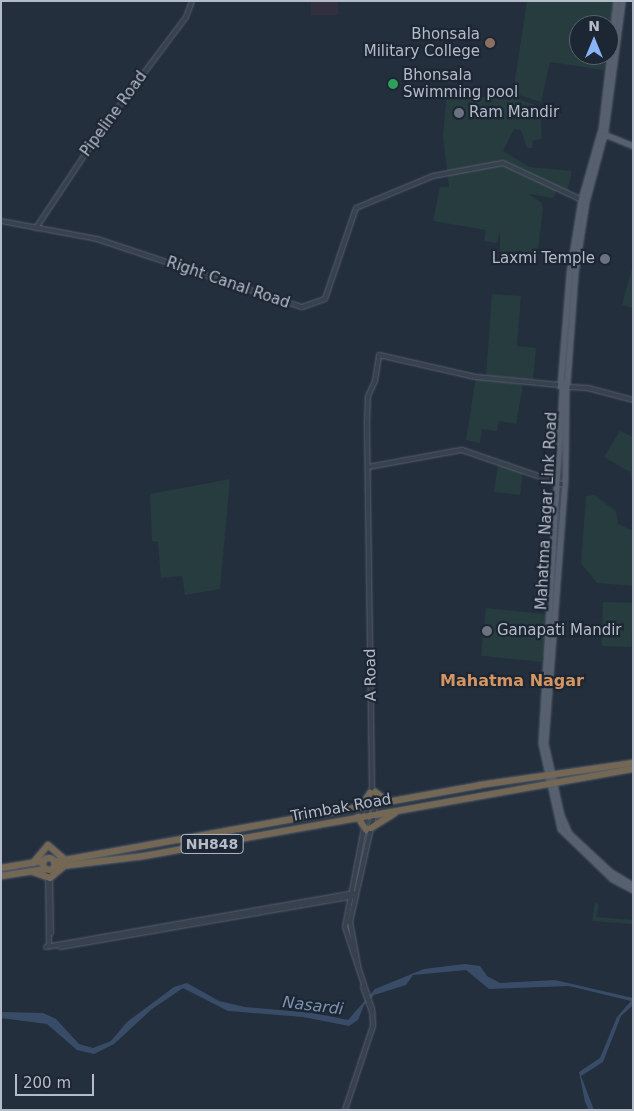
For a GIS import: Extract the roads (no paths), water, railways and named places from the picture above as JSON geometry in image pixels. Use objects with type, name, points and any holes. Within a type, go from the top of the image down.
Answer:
[{"type":"highway","name":"Trimbak Road","points":[[390,802],[548,774],[633,763]]},
{"type":"highway","name":"Trimbak Road","points":[[66,863],[144,856],[403,809],[550,786],[633,769]]},
{"type":"highway","points":[[361,807],[373,790],[390,802]]},
{"type":"highway","name":"NH848","points":[[361,807],[390,802]]},
{"type":"highway","name":"Trimbak Road","points":[[1,876],[361,807]]},
{"type":"highway","points":[[358,817],[369,829],[403,809]]},
{"type":"highway","points":[[30,871],[49,878],[66,863],[48,845],[33,863]]},
{"type":"highway","points":[[1,868],[43,861],[48,858],[50,867]]},
{"type":"highway","points":[[43,861],[50,867]]},
{"type":"main road","points":[[603,132],[616,1]]},
{"type":"main road","points":[[603,132],[622,1]]},
{"type":"main road","points":[[603,132],[633,144]]},
{"type":"main road","name":"Mahatma Nagar Link Road","points":[[550,786],[542,724],[561,484],[564,386],[583,201],[603,132]]},
{"type":"main road","points":[[546,764],[548,774]]},
{"type":"main road","points":[[550,786],[569,833],[611,872],[633,885]]},
{"type":"main road","points":[[550,786],[558,823],[568,839],[612,879],[633,890]]},
{"type":"street","name":"Pipeline Road","points":[[36,228],[105,124],[186,17],[192,1]]},
{"type":"street","name":"Right Canal Road","points":[[1,221],[97,239],[302,307],[325,299],[356,208],[424,179],[503,163],[583,201]]},
{"type":"street","name":"A Road","points":[[373,805],[368,396],[375,381],[378,355],[476,377],[564,386]]},
{"type":"street","points":[[564,386],[588,388],[633,400]]},
{"type":"street","points":[[368,467],[462,450],[561,484]]},
{"type":"street","points":[[345,1110],[369,1048],[371,1010],[364,989],[350,928],[353,895],[373,805]]},
{"type":"street","points":[[50,867],[50,947],[353,895]]},
{"type":"water","points":[[465,964],[480,966],[487,976],[500,983],[555,980],[633,998],[633,1005],[621,1016],[603,1062],[581,1076],[594,1110],[589,1110],[585,1102],[579,1072],[600,1058],[617,1017],[631,1001],[569,986],[489,989],[466,970],[413,975],[406,985],[374,995],[364,1005],[358,1020],[349,1026],[303,1017],[228,1011],[183,988],[152,1009],[114,1044],[94,1054],[77,1050],[47,1024],[1,1018],[1,1012],[43,1013],[56,1019],[79,1044],[93,1048],[111,1041],[127,1022],[174,987],[187,983],[219,1001],[245,1007],[313,1013],[348,1020],[375,989],[424,969]]},
{"type":"place","name":"Bhonsala Military College","points":[[490,43]]},
{"type":"place","name":"Bhonsala Swimming pool","points":[[393,84]]},
{"type":"place","name":"Ram Mandir","points":[[459,113]]},
{"type":"place","name":"Laxmi Temple","points":[[605,259]]},
{"type":"place","name":"Ganapati Mandir","points":[[487,631]]},
{"type":"district","name":"Mahatma Nagar","points":[[512,681]]},
{"type":"water label","name":"Nasardi","points":[[313,1006]]}]
